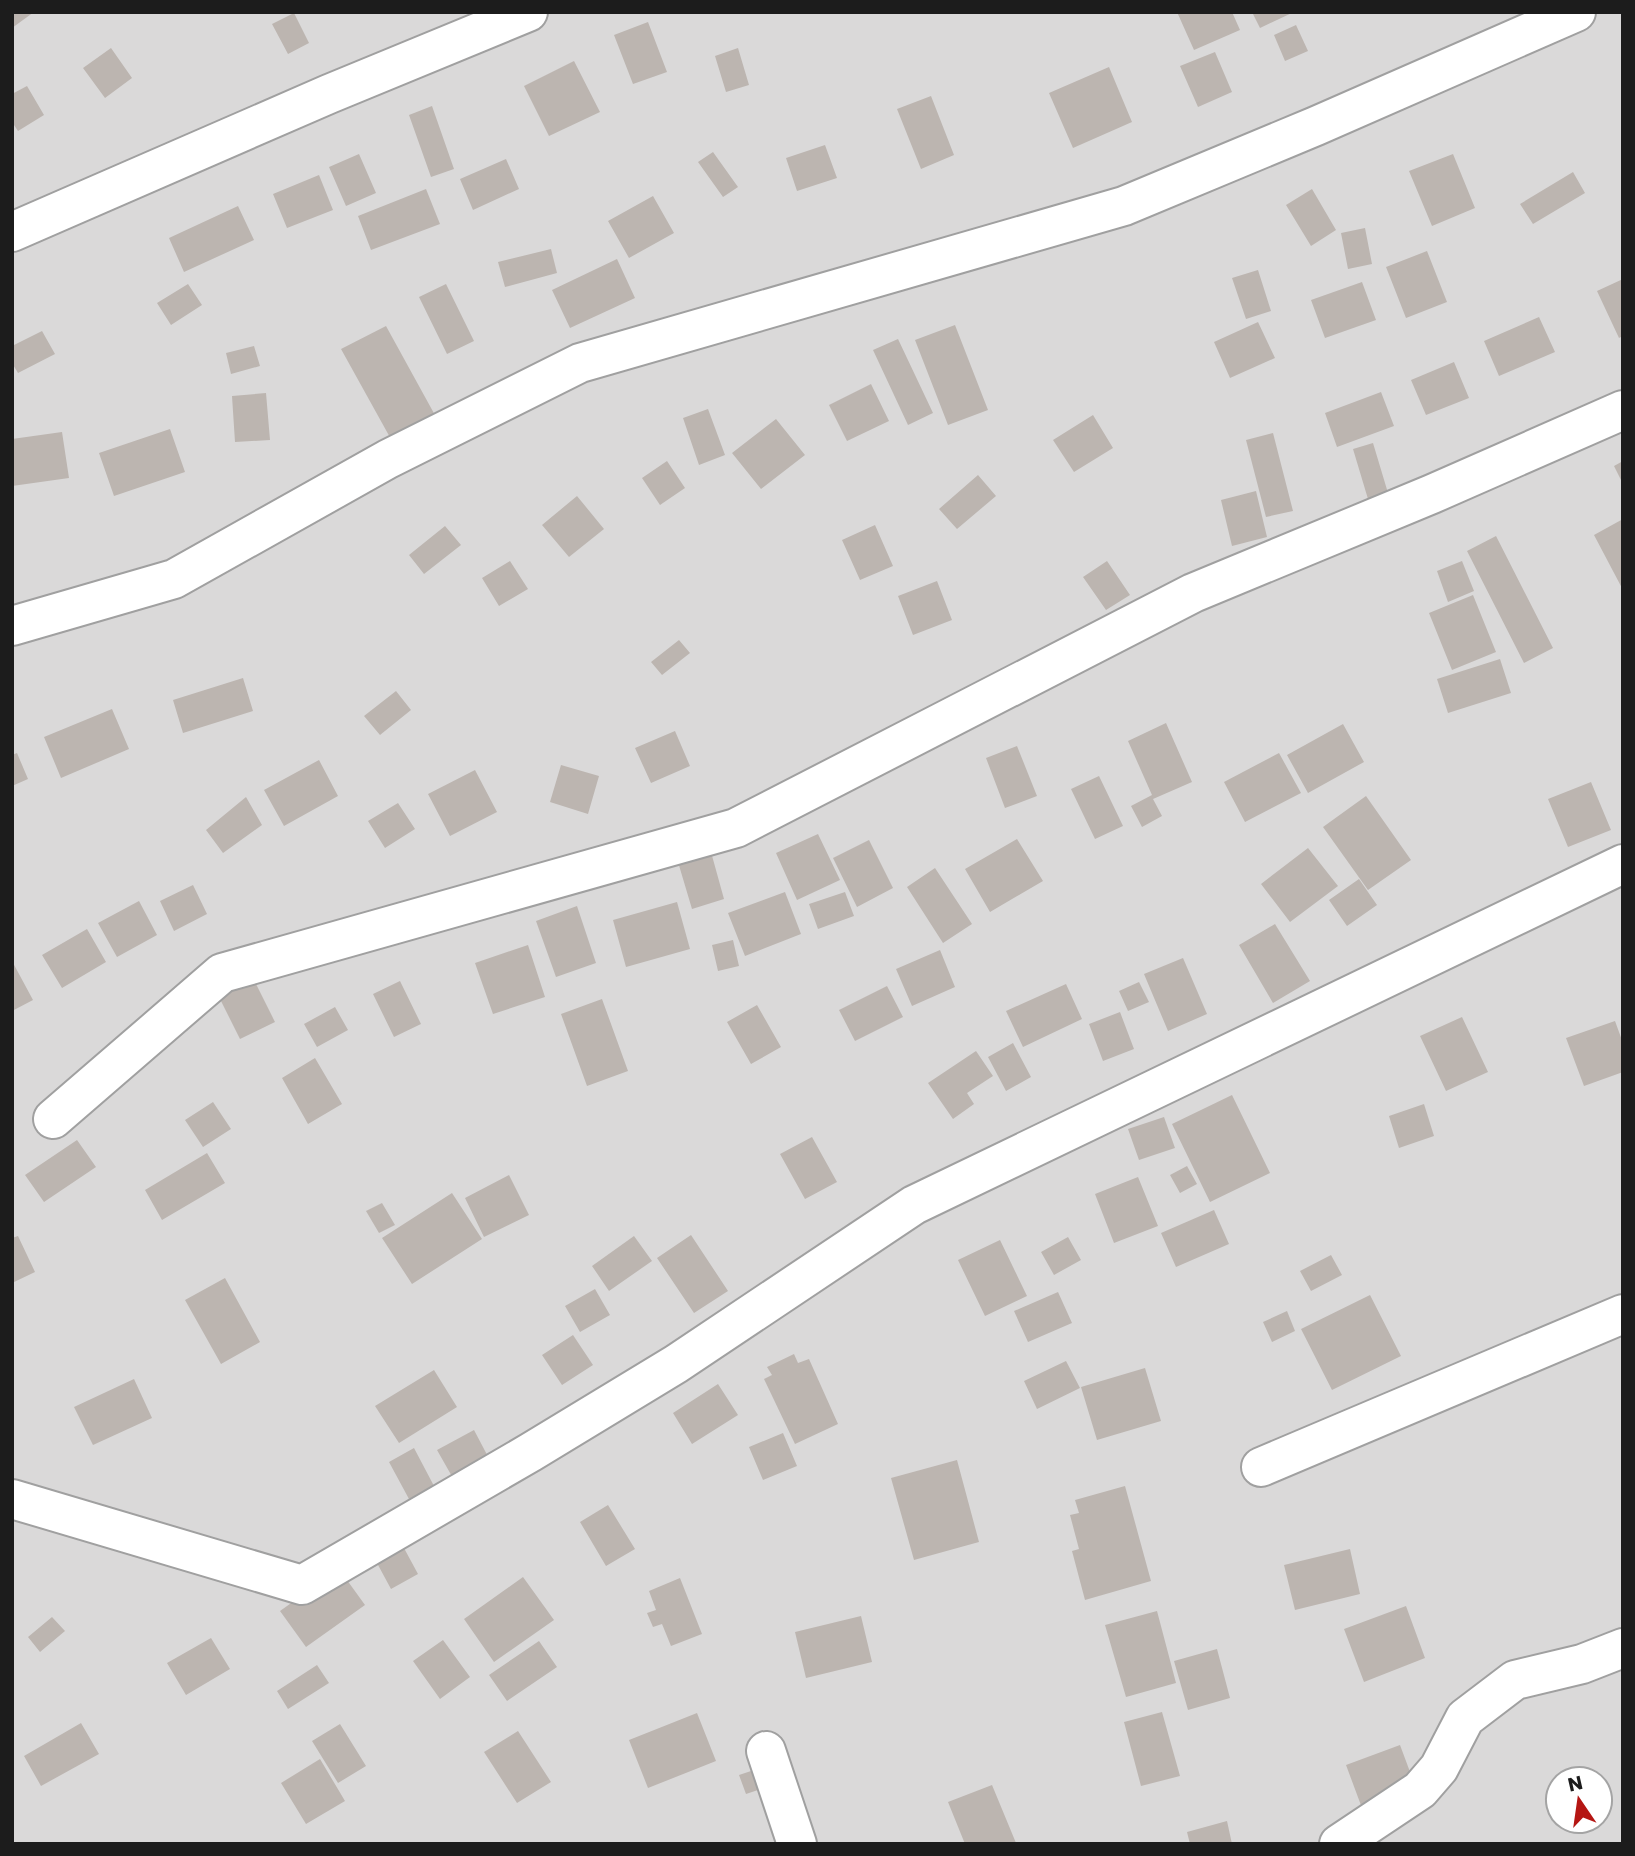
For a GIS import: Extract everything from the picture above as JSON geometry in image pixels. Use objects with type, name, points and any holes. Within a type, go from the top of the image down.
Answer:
[{"type":"street","points":[[12,232],[329,93],[528,12]]},
{"type":"street","points":[[12,626],[174,579],[388,459],[580,363],[1124,206],[1316,126],[1576,12]]},
{"type":"street","points":[[53,1119],[222,973],[736,828],[1194,593],[1432,494],[1623,410]]},
{"type":"street","points":[[12,1499],[302,1585],[676,1364],[914,1205],[1623,864]]},
{"type":"street","points":[[1261,1467],[1623,1314]]},
{"type":"street","points":[[1348,1842],[1420,1790],[1439,1768],[1465,1718],[1515,1680],[1582,1664],[1623,1648]]},
{"type":"street","points":[[766,1751],[797,1844]]},
{"type":"shaded area","points":[[12,12],[1623,12],[1623,1844],[12,1844]]},
{"type":"building","points":[[12,12],[34,12],[12,28]]},
{"type":"building","points":[[1177,12],[1232,12],[1240,30],[1194,50]]},
{"type":"building","points":[[1252,12],[1294,12],[1260,28]]},
{"type":"building","points":[[294,13],[309,43],[288,54],[272,24]]},
{"type":"building","points":[[648,22],[667,72],[633,84],[614,35]]},
{"type":"building","points":[[1296,25],[1308,51],[1285,61],[1274,35]]},
{"type":"building","points":[[111,48],[132,78],[105,98],[83,68]]},
{"type":"building","points":[[738,48],[749,85],[726,92],[715,56]]},
{"type":"building","points":[[1215,52],[1232,92],[1198,107],[1180,66]]},
{"type":"building","points":[[574,61],[600,112],[549,136],[524,86]]},
{"type":"building","points":[[1109,67],[1132,122],[1073,148],[1049,93]]},
{"type":"building","points":[[27,86],[44,115],[18,131],[12,122],[12,94]]},
{"type":"building","points":[[931,96],[954,155],[921,169],[897,109]]},
{"type":"building","points":[[432,106],[454,169],[431,177],[409,115]]},
{"type":"building","points":[[825,145],[837,178],[797,191],[786,158]]},
{"type":"building","points":[[713,152],[738,187],[723,197],[698,162]]},
{"type":"building","points":[[359,154],[376,193],[346,206],[329,167]]},
{"type":"building","points":[[1453,154],[1475,208],[1432,226],[1409,171]]},
{"type":"building","points":[[506,159],[519,189],[473,210],[460,179]]},
{"type":"building","points":[[1573,172],[1585,193],[1533,224],[1520,204]]},
{"type":"building","points":[[319,175],[333,210],[287,228],[273,194]]},
{"type":"building","points":[[426,189],[440,224],[371,250],[358,216]]},
{"type":"building","points":[[1312,189],[1336,230],[1311,246],[1286,205]]},
{"type":"building","points":[[653,196],[674,233],[629,258],[608,221]]},
{"type":"building","points":[[238,206],[254,240],[184,272],[169,238]]},
{"type":"building","points":[[1365,228],[1372,264],[1348,269],[1341,233]]},
{"type":"building","points":[[551,249],[557,273],[505,287],[498,262]]},
{"type":"building","points":[[1427,251],[1447,302],[1406,318],[1386,267]]},
{"type":"building","points":[[617,259],[635,298],[570,328],[552,290]]},
{"type":"building","points":[[1258,270],[1271,311],[1246,319],[1232,278]]},
{"type":"building","points":[[1623,279],[1623,336],[1619,338],[1597,291]]},
{"type":"building","points":[[1362,282],[1376,320],[1325,338],[1311,300]]},
{"type":"building","points":[[188,284],[202,305],[171,325],[157,303]]},
{"type":"building","points":[[446,284],[474,341],[447,354],[419,297]]},
{"type":"building","points":[[1539,317],[1555,352],[1499,376],[1484,341]]},
{"type":"building","points":[[1258,322],[1275,358],[1230,378],[1214,342]]},
{"type":"building","points":[[955,325],[988,410],[948,425],[915,340]]},
{"type":"building","points":[[386,326],[436,417],[392,441],[341,349]]},
{"type":"building","points":[[42,331],[55,354],[18,373],[12,363],[12,346]]},
{"type":"building","points":[[898,339],[933,413],[908,425],[873,350]]},
{"type":"building","points":[[254,346],[260,366],[231,374],[226,353]]},
{"type":"building","points":[[1454,362],[1469,398],[1426,415],[1411,380]]},
{"type":"building","points":[[871,384],[889,421],[847,441],[829,405]]},
{"type":"building","points":[[1381,392],[1394,426],[1337,447],[1325,413]]},
{"type":"building","points":[[266,393],[270,440],[235,442],[232,396]]},
{"type":"building","points":[[708,409],[725,455],[699,465],[683,418]]},
{"type":"building","points":[[1093,415],[1113,448],[1074,472],[1053,440]]},
{"type":"building","points":[[776,419],[805,455],[761,489],[732,453]]},
{"type":"building","points":[[170,429],[185,472],[114,496],[99,453]]},
{"type":"building","points":[[62,432],[69,478],[12,486],[12,439]]},
{"type":"building","points":[[1273,433],[1293,511],[1266,517],[1246,440]]},
{"type":"building","points":[[1373,443],[1388,493],[1368,499],[1353,449]]},
{"type":"building","points":[[667,461],[685,488],[660,505],[642,478]]},
{"type":"building","points":[[1623,461],[1623,484],[1614,466]]},
{"type":"building","points":[[978,475],[996,496],[957,529],[939,509]]},
{"type":"building","points":[[1256,491],[1267,537],[1232,546],[1221,500]]},
{"type":"building","points":[[577,496],[604,529],[569,557],[542,525]]},
{"type":"building","points":[[1623,519],[1623,590],[1594,535]]},
{"type":"building","points":[[875,525],[893,566],[860,580],[842,540]]},
{"type":"building","points":[[445,526],[461,545],[424,574],[409,555]]},
{"type":"building","points":[[1496,536],[1553,648],[1524,663],[1467,551]]},
{"type":"building","points":[[510,561],[528,589],[499,606],[482,578]]},
{"type":"building","points":[[1107,561],[1130,595],[1106,610],[1083,577]]},
{"type":"building","points":[[1462,561],[1474,591],[1448,602],[1437,571]]},
{"type":"building","points":[[937,581],[952,620],[913,635],[898,596]]},
{"type":"building","points":[[1473,595],[1496,652],[1452,670],[1429,613]]},
{"type":"building","points":[[679,640],[690,653],[662,675],[651,662]]},
{"type":"building","points":[[1500,659],[1511,693],[1448,713],[1437,679]]},
{"type":"building","points":[[243,678],[253,711],[183,733],[173,700]]},
{"type":"building","points":[[396,691],[411,710],[380,735],[364,716]]},
{"type":"building","points":[[112,709],[129,749],[61,778],[44,737]]},
{"type":"building","points":[[1166,723],[1192,782],[1153,799],[1162,816],[1142,827],[1131,806],[1152,795],[1128,741]]},
{"type":"building","points":[[1343,724],[1364,762],[1308,793],[1287,755]]},
{"type":"building","points":[[675,731],[690,766],[651,783],[635,748]]},
{"type":"building","points":[[1017,746],[1037,796],[1005,808],[986,758]]},
{"type":"building","points":[[17,753],[28,779],[12,786],[12,755]]},
{"type":"building","points":[[1279,753],[1301,793],[1245,822],[1224,782]]},
{"type":"building","points":[[319,760],[338,796],[284,826],[264,790]]},
{"type":"building","points":[[561,765],[599,776],[588,814],[550,802]]},
{"type":"building","points":[[475,770],[497,812],[450,836],[428,794]]},
{"type":"building","points":[[1099,776],[1123,826],[1095,839],[1071,789]]},
{"type":"building","points":[[1591,782],[1611,830],[1568,847],[1548,799]]},
{"type":"building","points":[[1366,796],[1411,860],[1368,890],[1323,827]]},
{"type":"building","points":[[246,797],[262,825],[223,853],[206,830]]},
{"type":"building","points":[[398,803],[415,829],[385,848],[368,821]]},
{"type":"building","points":[[818,834],[840,880],[797,900],[776,853]]},
{"type":"building","points":[[1017,839],[1043,881],[990,912],[965,869]]},
{"type":"building","points":[[869,840],[893,888],[857,907],[833,858]]},
{"type":"building","points":[[1308,848],[1338,886],[1290,922],[1261,884]]},
{"type":"building","points":[[711,852],[724,899],[692,909],[678,862]]},
{"type":"building","points":[[935,868],[972,924],[943,943],[907,887]]},
{"type":"building","points":[[1359,879],[1377,905],[1347,926],[1329,900]]},
{"type":"building","points":[[193,885],[207,914],[174,931],[160,901]]},
{"type":"building","points":[[785,892],[801,934],[745,956],[728,913]]},
{"type":"building","points":[[845,892],[854,916],[818,929],[809,904]]},
{"type":"building","points":[[139,901],[157,935],[117,957],[98,923]]},
{"type":"building","points":[[677,902],[690,949],[626,967],[613,920]]},
{"type":"building","points":[[577,906],[596,963],[556,977],[536,921]]},
{"type":"building","points":[[1275,924],[1310,981],[1273,1003],[1239,945]]},
{"type":"building","points":[[87,929],[106,962],[62,988],[42,955]]},
{"type":"building","points":[[733,940],[739,966],[718,971],[712,945]]},
{"type":"building","points":[[528,945],[545,997],[493,1014],[475,963]]},
{"type":"building","points":[[940,950],[955,987],[912,1006],[896,969]]},
{"type":"building","points":[[1183,958],[1207,1014],[1168,1031],[1144,974]]},
{"type":"building","points":[[12,961],[33,1000],[12,1011]]},
{"type":"building","points":[[253,978],[275,1022],[240,1039],[218,995]]},
{"type":"building","points":[[400,981],[421,1024],[394,1037],[373,994]]},
{"type":"building","points":[[1139,982],[1149,1002],[1128,1011],[1119,991]]},
{"type":"building","points":[[1066,984],[1082,1019],[1023,1047],[1006,1011]]},
{"type":"building","points":[[887,986],[903,1017],[855,1041],[839,1010]]},
{"type":"building","points":[[602,999],[628,1071],[587,1086],[561,1014]]},
{"type":"building","points":[[757,1005],[781,1047],[751,1064],[727,1022]]},
{"type":"building","points":[[335,1007],[348,1030],[317,1047],[304,1024]]},
{"type":"building","points":[[1120,1012],[1134,1049],[1103,1061],[1089,1024]]},
{"type":"building","points":[[1462,1017],[1488,1072],[1446,1091],[1420,1036]]},
{"type":"building","points":[[1615,1021],[1623,1043],[1623,1072],[1584,1086],[1566,1038]]},
{"type":"building","points":[[1013,1043],[1031,1077],[1006,1091],[988,1057]]},
{"type":"building","points":[[976,1051],[993,1076],[967,1093],[974,1104],[953,1119],[928,1083]]},
{"type":"building","points":[[315,1058],[342,1104],[308,1124],[282,1078]]},
{"type":"building","points":[[1232,1095],[1270,1173],[1210,1202],[1172,1124]]},
{"type":"building","points":[[213,1102],[231,1129],[203,1147],[185,1120]]},
{"type":"building","points":[[1424,1104],[1434,1136],[1399,1148],[1389,1116]]},
{"type":"building","points":[[1164,1117],[1175,1148],[1139,1160],[1128,1129]]},
{"type":"building","points":[[812,1137],[837,1182],[805,1199],[780,1154]]},
{"type":"building","points":[[77,1140],[96,1167],[44,1202],[25,1175]]},
{"type":"building","points":[[207,1153],[225,1183],[162,1220],[145,1190]]},
{"type":"building","points":[[1187,1166],[1197,1184],[1180,1193],[1170,1175]]},
{"type":"building","points":[[509,1175],[529,1215],[484,1237],[465,1198]]},
{"type":"building","points":[[1138,1177],[1158,1226],[1114,1243],[1095,1194]]},
{"type":"building","points":[[452,1193],[482,1239],[412,1284],[382,1238]]},
{"type":"building","points":[[382,1203],[395,1225],[379,1233],[366,1211]]},
{"type":"building","points":[[1214,1210],[1229,1244],[1176,1267],[1161,1233]]},
{"type":"building","points":[[691,1235],[728,1291],[694,1313],[657,1258]]},
{"type":"building","points":[[18,1236],[35,1272],[12,1283],[12,1238]]},
{"type":"building","points":[[634,1236],[652,1261],[609,1291],[592,1266]]},
{"type":"building","points":[[1068,1237],[1081,1260],[1054,1275],[1041,1252]]},
{"type":"building","points":[[1000,1240],[1027,1296],[985,1316],[958,1260]]},
{"type":"building","points":[[1331,1255],[1342,1275],[1311,1291],[1300,1271]]},
{"type":"building","points":[[225,1278],[260,1342],[221,1364],[185,1300]]},
{"type":"building","points":[[595,1289],[610,1315],[580,1332],[565,1306]]},
{"type":"building","points":[[1058,1292],[1072,1323],[1028,1342],[1014,1311]]},
{"type":"building","points":[[1370,1295],[1401,1356],[1332,1390],[1301,1329]]},
{"type":"building","points":[[1287,1311],[1295,1331],[1272,1342],[1263,1322]]},
{"type":"building","points":[[573,1335],[593,1365],[562,1385],[542,1355]]},
{"type":"building","points":[[794,1354],[798,1363],[809,1359],[838,1424],[795,1444],[764,1379],[772,1375],[767,1367]]},
{"type":"building","points":[[1066,1361],[1080,1388],[1037,1409],[1024,1381]]},
{"type":"building","points":[[1145,1368],[1161,1421],[1097,1440],[1081,1387]]},
{"type":"building","points":[[434,1370],[457,1407],[399,1443],[375,1406]]},
{"type":"building","points":[[134,1379],[152,1418],[93,1445],[74,1407]]},
{"type":"building","points":[[718,1384],[738,1415],[692,1444],[673,1413]]},
{"type":"building","points":[[474,1430],[494,1468],[458,1487],[437,1450]]},
{"type":"building","points":[[783,1433],[797,1466],[763,1480],[749,1447]]},
{"type":"building","points":[[414,1448],[434,1486],[409,1499],[389,1462]]},
{"type":"building","points":[[957,1460],[979,1542],[914,1560],[891,1478]]},
{"type":"building","points":[[1125,1486],[1151,1581],[1085,1600],[1072,1551],[1079,1549],[1070,1515],[1079,1513],[1075,1500]]},
{"type":"building","points":[[608,1505],[635,1549],[606,1566],[580,1522]]},
{"type":"building","points":[[398,1537],[418,1574],[391,1589],[371,1552]]},
{"type":"building","points":[[1350,1549],[1360,1594],[1295,1610],[1284,1565]]},
{"type":"building","points":[[339,1569],[365,1605],[306,1647],[280,1611]]},
{"type":"building","points":[[523,1577],[554,1620],[494,1662],[464,1619]]},
{"type":"building","points":[[680,1578],[702,1634],[671,1646],[662,1624],[653,1627],[647,1613],[656,1610],[649,1591]]},
{"type":"building","points":[[1406,1606],[1425,1658],[1364,1682],[1344,1629]]},
{"type":"building","points":[[1157,1611],[1176,1683],[1126,1697],[1105,1625]]},
{"type":"building","points":[[861,1616],[872,1662],[806,1678],[795,1632]]},
{"type":"building","points":[[52,1617],[65,1631],[40,1652],[28,1637]]},
{"type":"building","points":[[211,1638],[230,1669],[186,1695],[167,1663]]},
{"type":"building","points":[[443,1640],[470,1677],[440,1699],[413,1661]]},
{"type":"building","points":[[539,1641],[557,1667],[507,1701],[489,1675]]},
{"type":"building","points":[[1217,1649],[1230,1698],[1188,1710],[1174,1661]]},
{"type":"building","points":[[317,1665],[329,1683],[288,1709],[277,1691]]},
{"type":"building","points":[[1162,1712],[1180,1776],[1141,1786],[1124,1722]]},
{"type":"building","points":[[697,1713],[716,1761],[648,1788],[629,1740]]},
{"type":"building","points":[[81,1723],[99,1754],[41,1786],[24,1756]]},
{"type":"building","points":[[340,1724],[366,1766],[338,1783],[312,1741]]},
{"type":"building","points":[[518,1731],[551,1782],[517,1803],[484,1752]]},
{"type":"building","points":[[1400,1745],[1416,1788],[1362,1808],[1346,1765]]},
{"type":"building","points":[[320,1759],[345,1801],[306,1824],[281,1783]]},
{"type":"building","points":[[757,1769],[764,1788],[746,1794],[739,1775]]},
{"type":"building","points":[[992,1785],[1016,1843],[965,1844],[948,1802]]},
{"type":"building","points":[[1227,1821],[1232,1844],[1190,1844],[1187,1832]]}]
